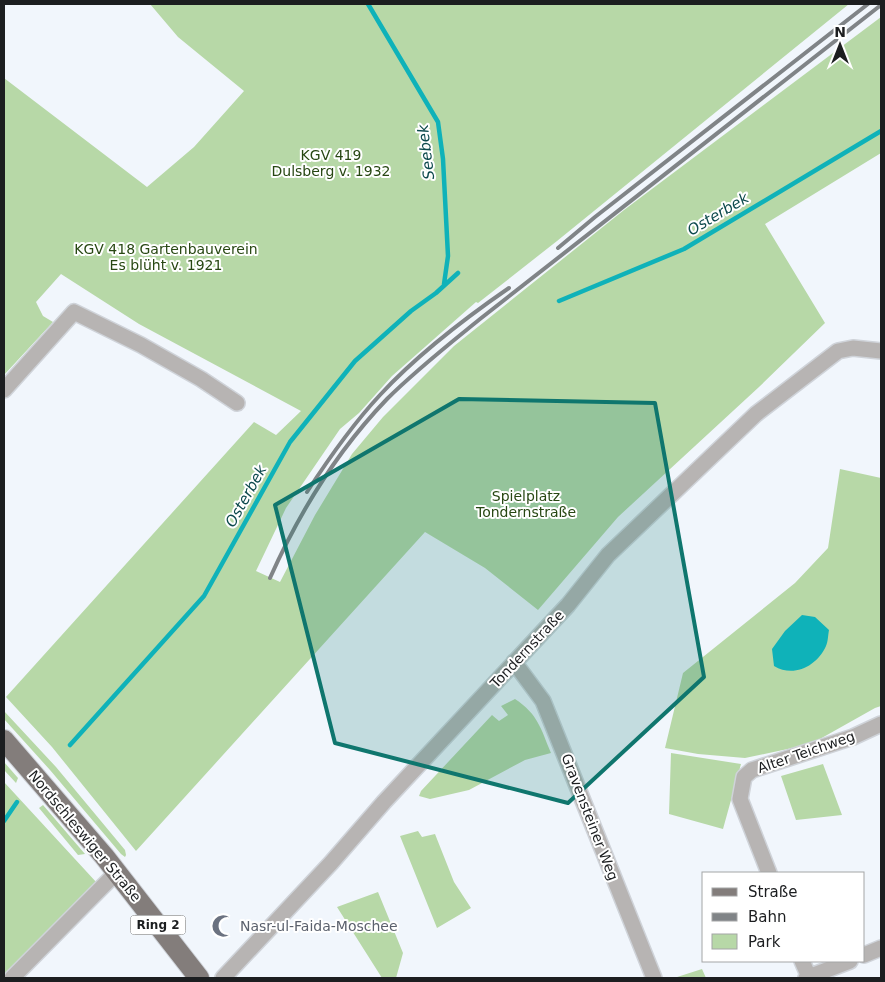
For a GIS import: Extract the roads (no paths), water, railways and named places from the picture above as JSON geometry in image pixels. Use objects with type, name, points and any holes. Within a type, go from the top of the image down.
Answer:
[{"type":"main road","name":"Nordschleswiger Straße","points":[[5,741],[117,872],[199,978]]},
{"type":"street","points":[[4,390],[74,312],[141,344],[201,379],[237,403]]},
{"type":"street","name":"Tondernstraße","points":[[223,978],[568,605],[608,555],[756,414],[838,351],[853,348],[881,351]]},
{"type":"street","name":"Gravensteiner Weg","points":[[514,662],[543,701],[654,978]]},
{"type":"street","name":"Alter Teichweg","points":[[768,871],[740,799],[744,777],[752,770],[853,737],[881,724]]},
{"type":"street","points":[[12,978],[117,872]]},
{"type":"street","points":[[865,955],[881,948]]},
{"type":"street","points":[[802,962],[808,978],[848,962]]},
{"type":"water","points":[[802,615],[815,617],[829,630],[826,646],[817,659],[804,668],[789,671],[774,666],[772,649],[785,631]]},
{"type":"waterway","name":"Seebek","points":[[368,4],[438,122],[443,159],[448,256],[444,284]]},
{"type":"waterway","name":"Osterbek","points":[[559,301],[684,249],[881,131]]},
{"type":"waterway","name":"Osterbek","points":[[70,745],[204,596],[290,442],[355,361],[411,311],[436,293],[458,273]]},
{"type":"waterway","name":"Osterbek","points":[[4,821],[17,802]]},
{"type":"railway","points":[[558,248],[868,4]]},
{"type":"railway","points":[[270,578],[281,554],[321,483],[352,439],[398,388],[480,319],[881,5]]},
{"type":"railway","points":[[307,492],[350,430],[395,380],[442,338],[509,288]]},
{"type":"place","name":"Nasr-ul-Faida-Moschee","points":[[223,926]]},
{"type":"park label","name":"KGV 419 Dulsberg v. 1932","points":[[331,164]]},
{"type":"park label","name":"KGV 418 Gartenbauverein Es blüht v. 1921","points":[[166,258]]},
{"type":"park label","name":"Spielplatz Tondernstraße","points":[[526,504]]}]
